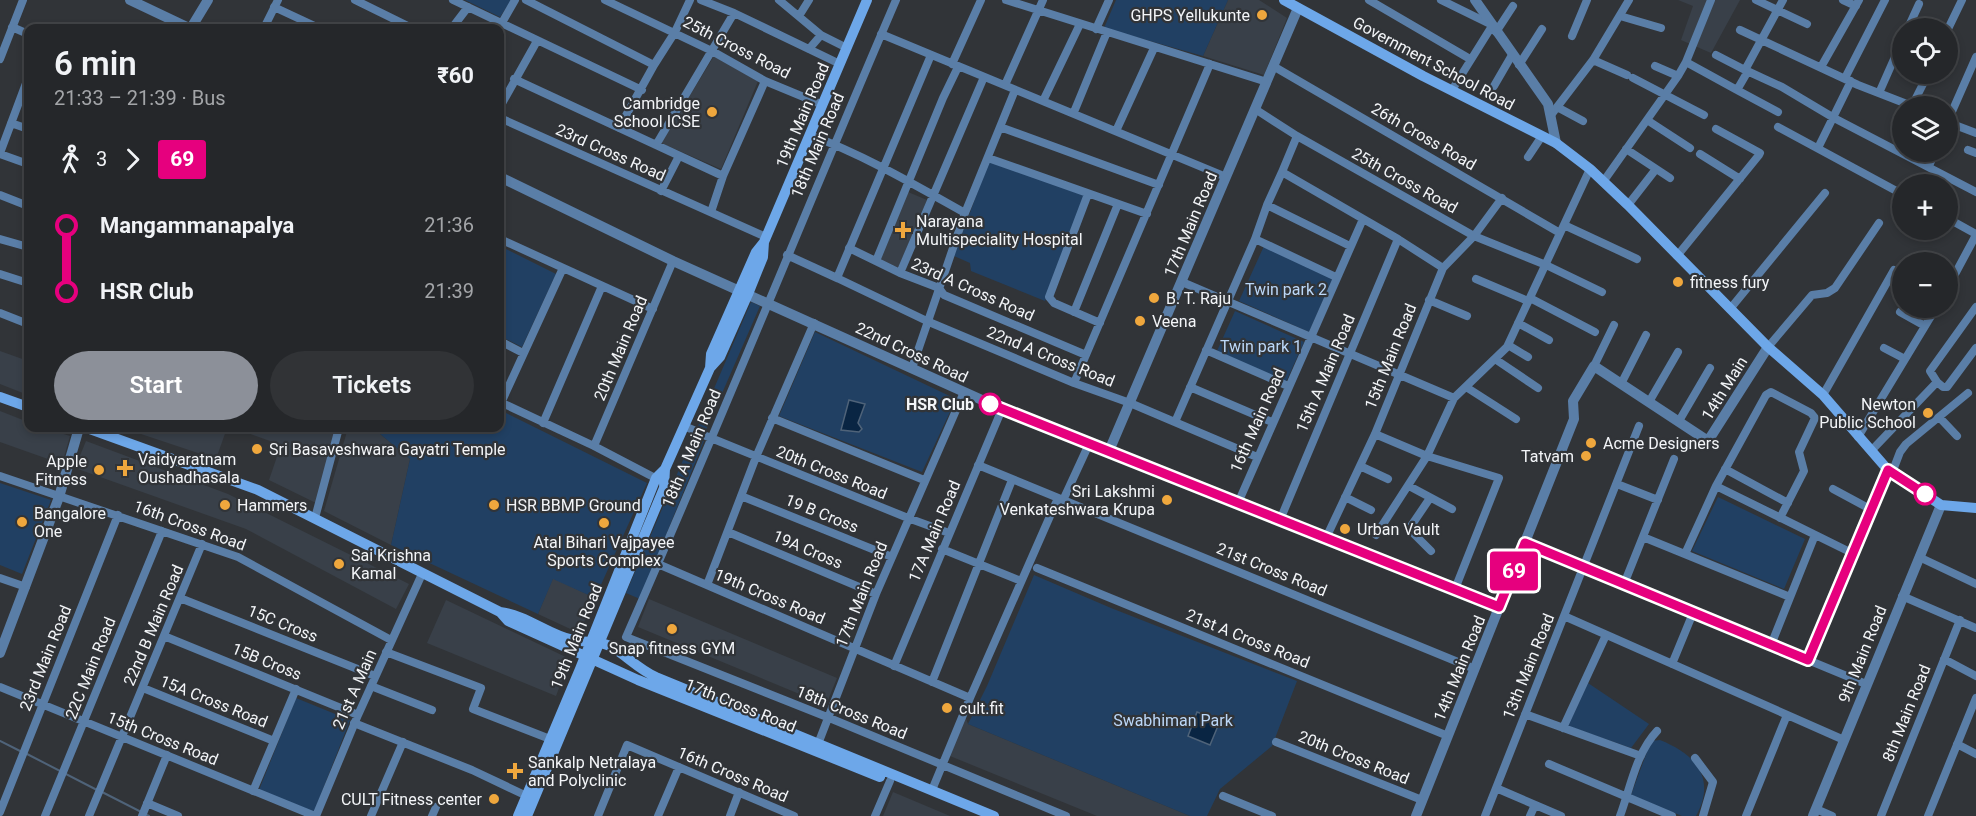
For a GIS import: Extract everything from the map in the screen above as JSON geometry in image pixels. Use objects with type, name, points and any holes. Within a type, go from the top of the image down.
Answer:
[{"type":"main road","name":"19th Main Road","points":[[518,816],[530,797],[665,469],[710,368],[720,357],[756,252],[765,240],[867,0]]},
{"type":"main road","name":"Government School Road","points":[[1292,3],[1452,90],[1556,143],[1590,169],[1768,347],[1823,395],[1890,472],[1941,505]]},
{"type":"main road","points":[[0,397],[24,406]]},
{"type":"main road","name":"17th Cross Road","points":[[98,432],[234,480],[315,518],[500,612],[512,613],[572,640],[595,642],[616,650],[642,670],[656,677],[818,744],[935,782],[994,816]]},
{"type":"main road","points":[[1941,505],[1976,508]]},
{"type":"main road","name":"17th Cross Road","points":[[500,612],[508,621],[629,675],[975,816]]},
{"type":"main road","name":"19th Main Road","points":[[527,816],[530,797],[550,739],[589,657]]},
{"type":"main road","points":[[629,675],[633,663]]},
{"type":"street","points":[[0,59],[23,0]]},
{"type":"street","points":[[130,0],[181,24]]},
{"type":"street","points":[[193,24],[208,0]]},
{"type":"street","points":[[355,0],[404,24]]},
{"type":"street","points":[[453,0],[497,24]]},
{"type":"street","points":[[501,24],[515,0]]},
{"type":"street","points":[[526,0],[654,65]]},
{"type":"street","name":"25th Cross Road","points":[[605,0],[675,32],[765,81],[823,105]]},
{"type":"street","points":[[619,128],[675,32],[690,0]]},
{"type":"street","points":[[700,0],[734,13],[840,64]]},
{"type":"street","points":[[779,0],[821,34],[847,48]]},
{"type":"street","points":[[799,16],[809,0]]},
{"type":"street","name":"18th Main Road","points":[[768,303],[896,0]]},
{"type":"street","points":[[876,261],[981,0]]},
{"type":"street","points":[[1006,0],[1154,48],[1267,81]]},
{"type":"street","points":[[1005,85],[1042,0]]},
{"type":"street","points":[[1096,29],[1109,0]]},
{"type":"street","points":[[1369,0],[1470,59]]},
{"type":"street","points":[[1441,0],[1493,28]]},
{"type":"street","points":[[1475,0],[1554,111],[1583,121]]},
{"type":"street","points":[[1572,36],[1587,0]]},
{"type":"street","points":[[1556,143],[1554,111],[1593,60],[1629,0]]},
{"type":"street","points":[[1603,182],[1678,76],[1711,0]]},
{"type":"street","points":[[1756,0],[1807,24]]},
{"type":"street","points":[[1737,90],[1783,0]]},
{"type":"street","points":[[1821,67],[1857,3],[1843,0]]},
{"type":"street","points":[[1818,148],[1834,118],[1848,80],[1885,0]]},
{"type":"street","points":[[1953,18],[1962,0]]},
{"type":"street","points":[[266,24],[276,3],[312,24]]},
{"type":"street","name":"17th Main Road","points":[[1109,452],[1267,81],[1292,3]]},
{"type":"street","points":[[1913,18],[1919,4]]},
{"type":"street","points":[[1452,90],[1470,59],[1513,6]]},
{"type":"street","points":[[455,24],[468,7]]},
{"type":"street","points":[[656,145],[734,13]]},
{"type":"street","points":[[1620,16],[1661,28]]},
{"type":"street","points":[[1043,101],[1080,24]]},
{"type":"street","points":[[12,27],[24,32]]},
{"type":"street","points":[[504,28],[642,90]]},
{"type":"street","points":[[1494,86],[1542,29]]},
{"type":"street","points":[[1740,30],[1892,98]]},
{"type":"street","points":[[1074,112],[1107,32]]},
{"type":"street","points":[[809,49],[821,34]]},
{"type":"street","points":[[881,34],[1074,112],[1226,177]]},
{"type":"street","points":[[504,99],[537,41]]},
{"type":"street","points":[[1116,131],[1154,48]]},
{"type":"street","points":[[837,278],[932,55]]},
{"type":"street","points":[[1716,56],[1782,87],[1834,118],[1892,146]]},
{"type":"street","points":[[1958,97],[1976,57]]},
{"type":"street","points":[[1593,60],[1630,76],[1704,115]]},
{"type":"street","points":[[1686,62],[1778,112]]},
{"type":"street","points":[[1074,383],[1210,64]]},
{"type":"street","points":[[1879,93],[1892,64]]},
{"type":"street","name":"26th Cross Road","points":[[1273,66],[1502,198],[1562,229],[1637,259]]},
{"type":"street","points":[[1655,66],[1678,76]]},
{"type":"street","points":[[900,273],[984,77]]},
{"type":"street","points":[[514,79],[723,176]]},
{"type":"street","points":[[711,212],[723,176],[765,81]]},
{"type":"street","points":[[912,368],[965,213],[1015,90]]},
{"type":"street","points":[[24,93],[0,154],[24,163]]},
{"type":"street","name":"25th Cross Road","points":[[1255,109],[1297,136],[1474,236],[1546,265],[1602,292]]},
{"type":"street","name":"23rd Cross Road","points":[[504,120],[711,212],[765,240]]},
{"type":"street","points":[[1647,120],[1690,148]]},
{"type":"street","points":[[11,123],[24,128]]},
{"type":"street","points":[[1000,127],[1159,185]]},
{"type":"street","points":[[1778,127],[1892,189]]},
{"type":"street","points":[[1958,127],[1976,134]]},
{"type":"street","points":[[1677,256],[1760,153],[1716,129]]},
{"type":"street","points":[[810,135],[834,144],[965,213]]},
{"type":"street","points":[[1175,422],[1297,136]]},
{"type":"street","points":[[1528,157],[1542,136]]},
{"type":"street","points":[[1626,149],[1670,178]]},
{"type":"street","points":[[1700,154],[1740,179]]},
{"type":"street","points":[[661,191],[679,156]]},
{"type":"street","points":[[988,158],[1147,214]]},
{"type":"street","points":[[1922,162],[1976,192]]},
{"type":"street","points":[[1929,166],[1931,162]]},
{"type":"street","points":[[1376,535],[1427,456],[1454,398],[1508,345],[1590,169]]},
{"type":"street","points":[[1628,205],[1656,170]]},
{"type":"street","points":[[1282,172],[1398,239],[1443,268]]},
{"type":"street","name":"22nd Cross Road","points":[[504,179],[674,261],[1002,409],[1499,607]]},
{"type":"street","points":[[1730,309],[1825,193]]},
{"type":"street","points":[[1088,194],[1049,297],[1054,303],[1100,323]]},
{"type":"street","points":[[0,195],[24,204]]},
{"type":"street","name":"15th Main Road","points":[[1326,538],[1375,434],[1443,268],[1474,236],[1502,198]]},
{"type":"street","points":[[1074,312],[1118,204]]},
{"type":"street","points":[[1267,205],[1350,246]]},
{"type":"street","name":"16th Main Road","points":[[1238,503],[1363,219]]},
{"type":"street","name":"14th Main","points":[[1594,366],[1708,441],[1768,347],[1812,295],[1831,291],[1837,286],[1878,223]]},
{"type":"street","points":[[1958,224],[1976,235],[1958,269]]},
{"type":"street","points":[[0,239],[24,246]]},
{"type":"street","points":[[1255,239],[1336,277]]},
{"type":"street","name":"15th A Main Road","points":[[1280,520],[1398,239]]},
{"type":"street","points":[[504,241],[653,309]]},
{"type":"street","name":"23rd A Cross Road","points":[[849,248],[900,273],[939,288],[944,295],[1086,355]]},
{"type":"street","name":"22nd A Cross Road","points":[[787,255],[929,322],[1257,457]]},
{"type":"street","name":"20th Main Road","points":[[594,446],[674,261]]},
{"type":"street","points":[[504,395],[562,268]]},
{"type":"street","points":[[0,274],[24,282]]},
{"type":"street","points":[[1823,395],[1892,274]]},
{"type":"street","points":[[1476,279],[1529,299],[1595,332]]},
{"type":"street","points":[[1182,282],[1454,398]]},
{"type":"street","points":[[543,423],[602,286]]},
{"type":"street","points":[[1429,300],[1467,316]]},
{"type":"street","name":"18th A Main Road","points":[[626,637],[658,564],[705,435],[768,303]]},
{"type":"street","points":[[1976,307],[1930,371],[1930,375],[1936,382],[1947,387],[1976,348]]},
{"type":"street","points":[[0,314],[24,323]]},
{"type":"street","points":[[1911,318],[1925,326]]},
{"type":"street","points":[[1858,437],[1930,318]]},
{"type":"street","points":[[707,585],[756,457],[814,323]]},
{"type":"street","points":[[1518,323],[1549,340]]},
{"type":"street","points":[[1594,366],[1614,325]]},
{"type":"street","points":[[1621,384],[1646,335]]},
{"type":"street","points":[[504,343],[524,353]]},
{"type":"street","points":[[1508,345],[1528,357]]},
{"type":"street","points":[[1884,348],[1905,359]]},
{"type":"street","points":[[1206,350],[1288,386]]},
{"type":"street","points":[[1649,402],[1678,352]]},
{"type":"street","points":[[1495,359],[1538,388]]},
{"type":"street","name":"14th Main Road","points":[[1416,816],[1574,419],[1574,401],[1594,366]]},
{"type":"street","points":[[1679,421],[1710,368]]},
{"type":"street","points":[[1871,451],[1936,382]]},
{"type":"street","points":[[1190,387],[1272,422]]},
{"type":"street","points":[[1466,387],[1516,419]]},
{"type":"street","name":"17th Main Road","points":[[818,744],[891,557],[963,392]]},
{"type":"street","points":[[1684,554],[1725,469],[1766,394],[1771,392],[1811,413],[1815,418],[1799,452],[1804,471],[1780,518]]},
{"type":"street","points":[[1808,660],[1872,510],[1902,448],[1968,393]]},
{"type":"street","points":[[504,405],[661,480]]},
{"type":"street","name":"17A Main Road","points":[[894,666],[1002,409]]},
{"type":"street","points":[[1939,417],[1957,436]]},
{"type":"street","points":[[772,418],[924,480]]},
{"type":"street","name":"20th Cross Road","points":[[684,426],[949,533]]},
{"type":"street","name":"13th Main Road","points":[[1485,816],[1639,426]]},
{"type":"street","points":[[0,653],[59,496],[79,432]]},
{"type":"street","points":[[315,518],[338,432]]},
{"type":"street","points":[[1375,434],[1427,456],[1499,478],[1455,589]]},
{"type":"street","points":[[935,782],[1022,581],[1089,444]]},
{"type":"street","points":[[1624,584],[1674,459]]},
{"type":"street","name":"21st Cross Road","points":[[978,465],[1012,480],[1062,497],[1474,669]]},
{"type":"street","points":[[1360,466],[1388,479]]},
{"type":"street","points":[[1725,469],[1788,503]]},
{"type":"street","name":"16th Cross Road","points":[[0,477],[238,557],[392,640]]},
{"type":"street","points":[[932,682],[1012,480]]},
{"type":"street","points":[[1617,484],[1658,500]]},
{"type":"street","points":[[1409,486],[1452,509]]},
{"type":"street","points":[[1716,486],[1854,554]]},
{"type":"street","points":[[1833,489],[1872,510]]},
{"type":"street","name":"19 B Cross","points":[[741,496],[891,557]]},
{"type":"street","points":[[1345,497],[1371,510]]},
{"type":"street","points":[[1430,498],[1409,529],[1431,551]]},
{"type":"street","name":"9th Main Road","points":[[1814,813],[1941,505]]},
{"type":"street","name":"23rd Main Road","points":[[0,812],[118,515]]},
{"type":"street","name":"22C Main Road","points":[[45,816],[162,531]]},
{"type":"street","name":"19A Cross","points":[[728,532],[876,594]]},
{"type":"street","points":[[1771,645],[1815,536]]},
{"type":"street","points":[[1643,537],[1790,597]]},
{"type":"street","points":[[1525,543],[1866,684]]},
{"type":"street","name":"22nd B Main Road","points":[[89,816],[202,544]]},
{"type":"street","points":[[942,549],[1022,581]]},
{"type":"street","points":[[1919,557],[1976,584]]},
{"type":"street","name":"19th Cross Road","points":[[658,564],[970,698]]},
{"type":"street","name":"21st A Cross Road","points":[[1037,568],[1448,736]]},
{"type":"street","name":"21st A Main","points":[[315,816],[422,574]]},
{"type":"street","points":[[0,578],[26,587]]},
{"type":"street","points":[[1902,596],[1976,628]]},
{"type":"street","name":"15C Cross","points":[[180,598],[375,676]]},
{"type":"street","points":[[1672,664],[1693,613]]},
{"type":"street","points":[[1564,616],[1844,740]]},
{"type":"street","name":"8th Main Road","points":[[1881,816],[1960,620]]},
{"type":"street","points":[[1563,728],[1606,635]]},
{"type":"street","name":"15B Cross","points":[[164,636],[296,690],[356,719]]},
{"type":"street","name":"18th Cross Road","points":[[626,637],[1066,816]]},
{"type":"street","points":[[386,652],[481,688],[473,709],[550,739]]},
{"type":"street","points":[[1944,659],[1976,676]]},
{"type":"street","points":[[371,686],[432,710]]},
{"type":"street","name":"15th Cross Road","points":[[0,687],[315,816]]},
{"type":"street","name":"15A Cross Road","points":[[143,688],[274,741]]},
{"type":"street","points":[[253,791],[296,690]]},
{"type":"street","points":[[1928,816],[1957,744],[1973,715],[1976,698]]},
{"type":"street","points":[[1525,714],[1641,756]]},
{"type":"street","points":[[1746,816],[1787,715]]},
{"type":"street","points":[[356,719],[530,797]]},
{"type":"street","points":[[1620,816],[1641,756],[1657,731]]},
{"type":"street","points":[[371,816],[403,742]]},
{"type":"street","name":"20th Cross Road","points":[[1276,742],[1422,800]]},
{"type":"street","points":[[1957,744],[1976,754]]},
{"type":"street","name":"16th Cross Road","points":[[598,816],[627,745],[794,816]]},
{"type":"street","points":[[142,816],[167,755]]},
{"type":"street","points":[[1695,758],[1713,784],[1703,816]]},
{"type":"street","points":[[1549,764],[1672,816]]},
{"type":"street","points":[[658,816],[678,767]]},
{"type":"street","points":[[875,816],[890,781]]},
{"type":"street","points":[[1496,788],[1561,816]]},
{"type":"street","points":[[730,816],[739,792]]},
{"type":"street","points":[[1223,796],[1272,816]]},
{"type":"street","points":[[147,803],[178,816]]},
{"type":"street","points":[[1530,816],[1535,805]]},
{"type":"street","points":[[432,816],[436,807]]},
{"type":"street","points":[[1814,813],[1832,816]]},
{"type":"shaded area","points":[[1228,0],[1259,0],[1287,18],[1264,75],[1203,56]]},
{"type":"shaded area","points":[[1678,0],[1740,0],[1711,53],[1681,40],[1693,6]]},
{"type":"shaded area","name":"Cambridge School ICSE","points":[[714,56],[758,81],[721,169],[661,143]]},
{"type":"shaded area","name":"Narayana Multispeciality Hospital","points":[[908,192],[927,200],[898,268],[879,260]]},
{"type":"shaded area","points":[[0,351],[24,360],[24,393],[0,384]]},
{"type":"shaded area","points":[[849,400],[865,404],[858,423],[862,429],[859,432],[841,430]]},
{"type":"shaded area","points":[[0,411],[24,420],[24,432],[58,432],[70,436],[62,464],[0,442]]},
{"type":"shaded area","points":[[135,432],[226,432],[216,459]]},
{"type":"shaded area","points":[[245,432],[336,432],[316,503],[269,480],[281,445]]},
{"type":"shaded area","points":[[347,432],[378,432],[410,459],[391,545],[324,511]]},
{"type":"shaded area","points":[[86,441],[228,494],[409,584],[396,609],[246,529],[75,468]]},
{"type":"shaded area","points":[[553,578],[595,598],[579,633],[538,614]]},
{"type":"shaded area","points":[[649,599],[837,678],[826,705],[638,627]]},
{"type":"shaded area","points":[[446,600],[570,659],[556,696],[427,643]]},
{"type":"shaded area","points":[[1197,712],[1220,721],[1210,745],[1188,736]]},
{"type":"shaded area","points":[[965,716],[968,724],[1190,816],[1097,816],[950,756]]},
{"type":"shaded area","points":[[893,792],[950,816],[883,816]]},
{"type":"green space","points":[[465,0],[511,0],[500,17]]},
{"type":"green space","points":[[1116,0],[1228,0],[1203,56],[1104,28]]},
{"type":"green space","points":[[989,161],[1090,197],[1045,301],[971,271],[970,263],[954,256]]},
{"type":"green space","name":"Twin park 2","points":[[1264,246],[1333,278],[1309,332],[1239,301]]},
{"type":"green space","points":[[504,248],[556,274],[522,347],[504,338]]},
{"type":"green space","points":[[751,302],[760,306],[706,430],[698,426]]},
{"type":"green space","name":"Twin park 1","points":[[1235,311],[1304,342],[1286,382],[1217,351]]},
{"type":"green space","name":"HSR Club","points":[[815,332],[956,399],[922,472],[779,416]]},
{"type":"green space","name":"HSR BBMP Ground","points":[[504,412],[647,483],[595,598],[553,579],[538,614],[391,545],[410,459],[378,432],[504,432]]},
{"type":"green space","points":[[693,437],[704,441],[640,599],[626,593]]},
{"type":"green space","points":[[0,483],[51,500],[22,574],[0,565]]},
{"type":"green space","points":[[1718,497],[1805,539],[1784,589],[1692,551]]},
{"type":"green space","name":"Swabhiman Park","points":[[1034,575],[1111,608],[1297,681],[1272,746],[1220,789],[1207,816],[1190,816],[968,724],[987,686]]},
{"type":"green space","points":[[1588,683],[1649,724],[1631,748],[1568,726]]},
{"type":"green space","points":[[296,698],[350,720],[314,812],[259,790]]},
{"type":"green space","points":[[1660,740],[1683,752],[1699,769],[1704,790],[1696,816],[1682,816],[1631,795],[1651,741]]},
{"type":"waterway","points":[[0,741],[22,752]]},
{"type":"waterway","points":[[27,754],[97,790]]},
{"type":"waterway","points":[[102,792],[149,816]]},
{"type":"bus line","name":"69","points":[[990,404],[1499,607],[1525,543],[1808,660],[1888,470],[1925,494]]},
{"type":"place","name":"GHPS Yellukunte","points":[[1262,15]]},
{"type":"place","name":"Cambridge School ICSE","points":[[712,112]]},
{"type":"place","name":"Narayana Multispeciality Hospital","points":[[903,230]]},
{"type":"place","name":"fitness fury","points":[[1678,282]]},
{"type":"place","name":"B. T. Raju","points":[[1154,298]]},
{"type":"place","name":"Veena","points":[[1140,321]]},
{"type":"place","name":"HSR Club","points":[[990,404]]},
{"type":"place","name":"Newton Public School","points":[[1928,413]]},
{"type":"place","name":"Acme Designers","points":[[1591,443]]},
{"type":"place","name":"Sri Basaveshwara Gayatri Temple","points":[[257,449]]},
{"type":"place","name":"Tatvam","points":[[1586,456]]},
{"type":"place","name":"Vaidyaratnam Oushadhasala","points":[[125,468]]},
{"type":"place","name":"Apple Fitness","points":[[99,470]]},
{"type":"place","name":"Sri Lakshmi Venkateshwara Krupa","points":[[1167,500]]},
{"type":"place","name":"Hammers","points":[[225,505]]},
{"type":"place","name":"HSR BBMP Ground","points":[[494,505]]},
{"type":"place","name":"Bangalore One","points":[[22,522]]},
{"type":"place","name":"Atal Bihari Vajpayee Sports Complex","points":[[604,523]]},
{"type":"place","name":"Urban Vault","points":[[1345,529]]},
{"type":"place","name":"Sai Krishna Kamal","points":[[339,564]]},
{"type":"place","name":"Snap fitness GYM","points":[[672,629]]},
{"type":"place","name":"cult.fit","points":[[947,708]]},
{"type":"place","name":"Sankalp Netralaya and Polyclinic","points":[[515,771]]},
{"type":"place","name":"CULT Fitness center","points":[[494,799]]}]
